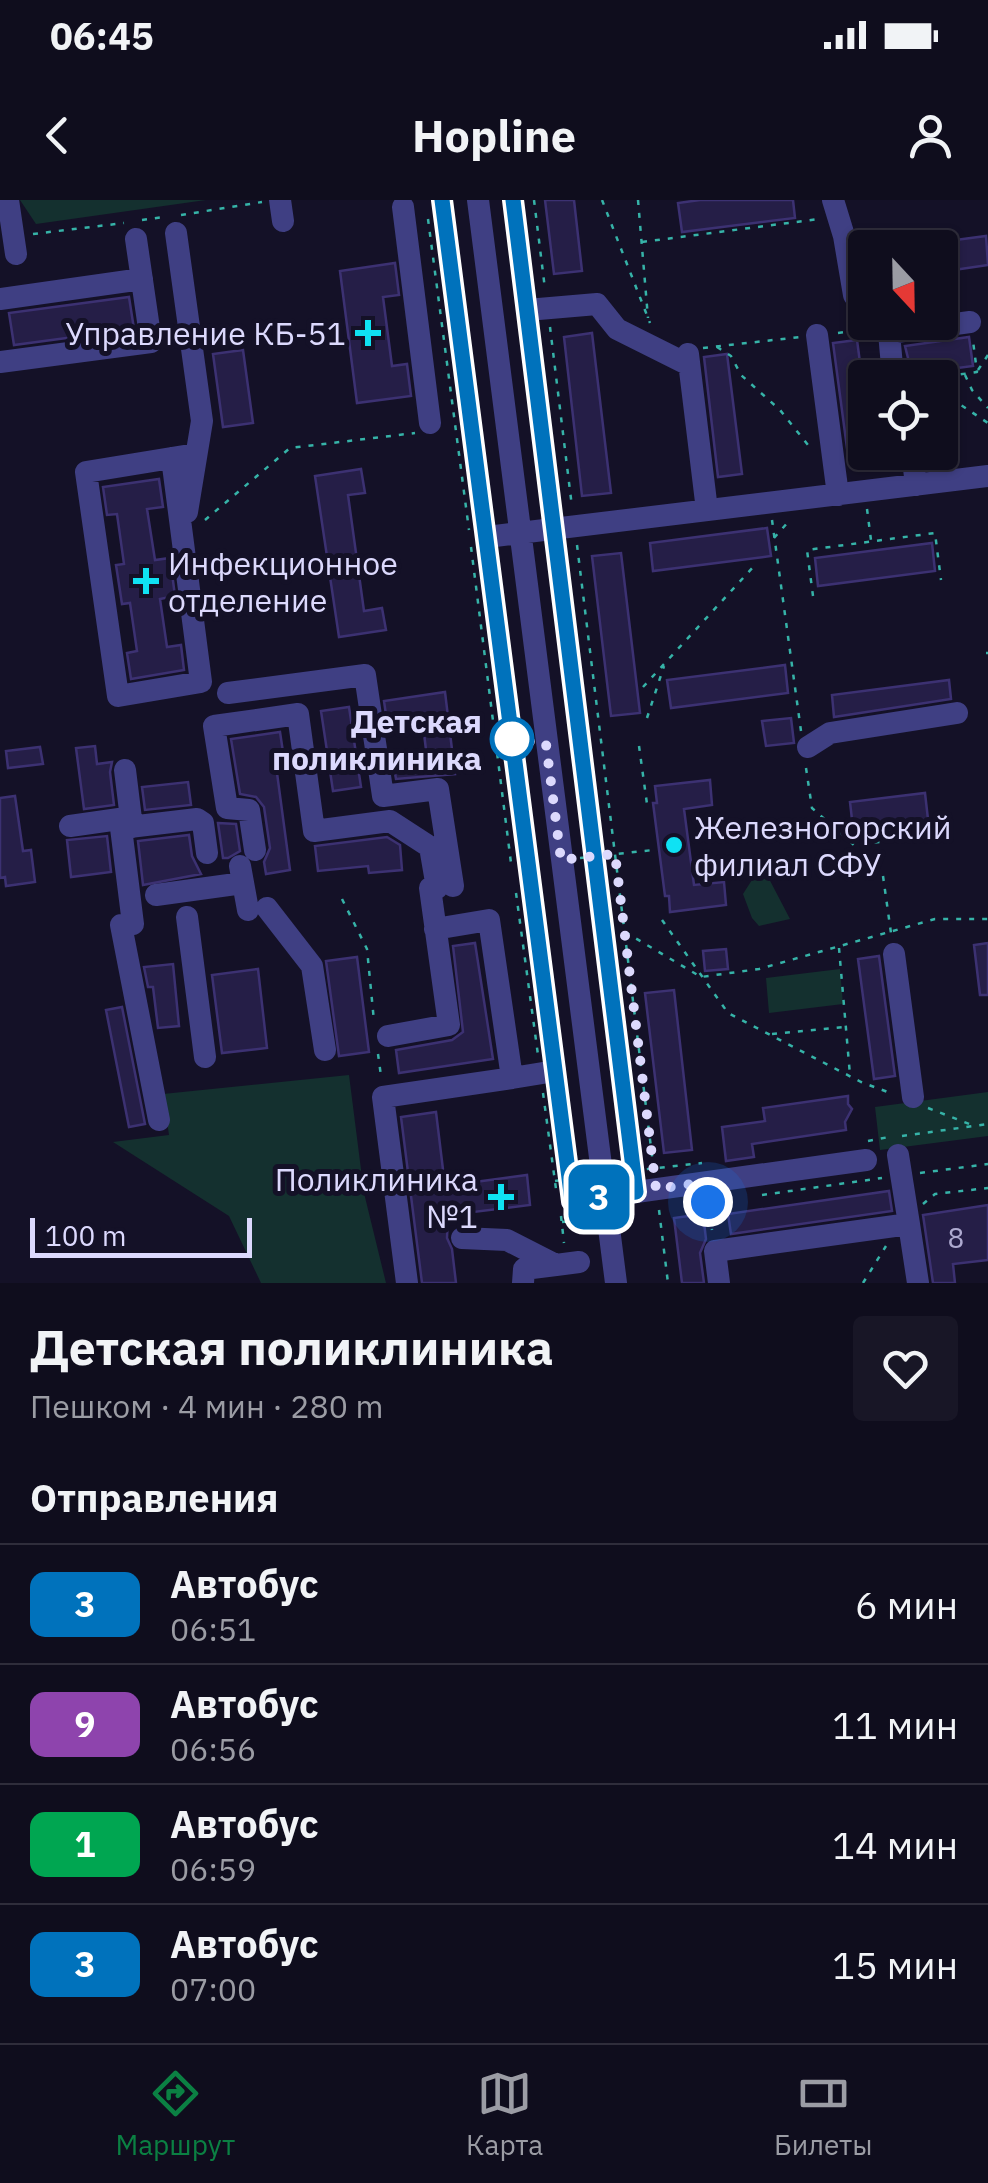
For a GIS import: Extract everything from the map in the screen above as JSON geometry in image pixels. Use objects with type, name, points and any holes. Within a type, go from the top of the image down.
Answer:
[{"type":"street","points":[[8,200],[16,254]]},
{"type":"street","points":[[478,200],[616,1283]]},
{"type":"street","points":[[403,206],[425,428]]},
{"type":"street","points":[[834,207],[848,260]]},
{"type":"street","points":[[176,233],[202,421],[182,539]]},
{"type":"street","points":[[0,362],[151,342],[136,239]]},
{"type":"street","points":[[0,298],[142,280]]},
{"type":"street","points":[[537,309],[597,304],[617,328],[688,358],[707,510]]},
{"type":"street","points":[[958,322],[970,322]]},
{"type":"street","points":[[817,335],[838,495]]},
{"type":"street","points":[[172,458],[201,682],[118,696],[86,472],[196,454]]},
{"type":"street","points":[[914,470],[916,486]]},
{"type":"street","points":[[487,537],[988,476]]},
{"type":"street","points":[[228,693],[366,676],[383,796],[438,789],[440,887],[436,929],[449,1025],[380,1036]]},
{"type":"street","points":[[804,745],[830,733],[958,713]]},
{"type":"street","points":[[325,1050],[312,966],[257,909],[246,866],[249,810],[227,808],[214,726],[298,714],[314,831],[390,821],[430,847],[440,887]]},
{"type":"street","points":[[125,770],[127,924],[160,1120]]},
{"type":"street","points":[[70,826],[119,819],[127,828]]},
{"type":"street","points":[[127,828],[197,819],[203,824],[207,853]]},
{"type":"street","points":[[156,895],[246,866]]},
{"type":"street","points":[[187,917],[206,1057]]},
{"type":"street","points":[[436,929],[489,920],[512,1078]]},
{"type":"street","points":[[893,943],[913,1097]]},
{"type":"street","points":[[407,1283],[383,1097],[555,1071]]},
{"type":"street","points":[[895,1156],[918,1283]]},
{"type":"street","points":[[569,1215],[604,1197],[866,1160]]},
{"type":"street","points":[[719,1283],[716,1251],[906,1228]]},
{"type":"street","points":[[462,1238],[507,1240],[568,1263],[524,1269],[523,1283]]},
{"type":"path","points":[[534,200],[537,309],[574,526],[668,1283]]},
{"type":"path","points":[[602,200],[648,322],[662,332]]},
{"type":"path","points":[[638,200],[648,322]]},
{"type":"path","points":[[642,242],[795,223],[834,207]]},
{"type":"path","points":[[37,236],[274,208]]},
{"type":"path","points":[[970,322],[977,372]]},
{"type":"path","points":[[688,358],[716,346],[848,329]]},
{"type":"path","points":[[716,346],[732,356],[741,375],[780,410],[812,450]]},
{"type":"path","points":[[958,375],[977,372],[988,355]]},
{"type":"path","points":[[965,374],[972,390],[988,408]]},
{"type":"path","points":[[958,403],[988,423]]},
{"type":"path","points":[[182,539],[290,448],[425,428]]},
{"type":"path","points":[[867,507],[871,542]]},
{"type":"path","points":[[774,538],[793,516]]},
{"type":"path","points":[[772,519],[812,808],[854,844],[930,836]]},
{"type":"path","points":[[813,596],[807,550],[935,534],[940,580]]},
{"type":"path","points":[[644,687],[755,566]]},
{"type":"path","points":[[648,718],[665,665]]},
{"type":"path","points":[[639,746],[646,804]]},
{"type":"path","points":[[561,860],[652,850]]},
{"type":"path","points":[[883,876],[893,943]]},
{"type":"path","points":[[342,899],[366,949],[380,1036],[383,1097]]},
{"type":"path","points":[[625,932],[701,978],[759,969],[839,946],[893,943],[935,919],[988,919]]},
{"type":"path","points":[[662,920],[728,1014],[861,1082]]},
{"type":"path","points":[[839,946],[850,1076]]},
{"type":"path","points":[[769,1035],[845,1027]]},
{"type":"path","points":[[747,1197],[895,1156],[988,1124]]},
{"type":"path","points":[[895,1156],[988,1164]]},
{"type":"path","points":[[706,1182],[716,1251]]},
{"type":"path","points":[[863,1283],[885,1247],[936,1194],[988,1188]]},
{"type":"green space","points":[[20,200],[206,200],[36,224]]},
{"type":"green space","points":[[757,872],[766,873],[790,919],[759,926],[752,918],[743,894]]},
{"type":"green space","points":[[840,969],[843,1004],[769,1013],[766,978]]},
{"type":"green space","points":[[349,1075],[364,1193],[386,1283],[261,1283],[229,1216],[113,1142],[169,1135],[163,1094]]},
{"type":"green space","points":[[988,1092],[988,1136],[880,1150],[875,1107]]},
{"type":"building","points":[[545,200],[574,200],[582,271],[554,274]]},
{"type":"building","points":[[793,200],[795,218],[682,232],[678,203]]},
{"type":"building","points":[[986,236],[988,265],[958,269],[958,240]]},
{"type":"building","name":"Управление КБ-51","points":[[395,263],[399,295],[383,297],[392,366],[407,364],[411,396],[357,403],[340,271]]},
{"type":"building","points":[[129,297],[134,329],[14,345],[9,313]]},
{"type":"building","points":[[592,333],[611,493],[582,496],[564,337]]},
{"type":"building","points":[[969,337],[973,366],[958,368],[958,360],[908,360],[905,346]]},
{"type":"building","points":[[857,340],[860,360],[848,360],[848,456],[833,343]]},
{"type":"building","points":[[243,350],[253,423],[223,427],[213,354]]},
{"type":"building","points":[[727,354],[742,474],[718,477],[704,357]]},
{"type":"building","points":[[361,469],[365,493],[348,495],[364,611],[382,608],[386,630],[339,637],[315,476]]},
{"type":"building","name":"Инфекционное отделение","points":[[159,479],[163,507],[147,509],[155,560],[170,558],[175,596],[160,599],[167,647],[181,645],[184,670],[131,679],[127,653],[137,651],[130,603],[122,604],[116,565],[124,564],[117,514],[107,515],[103,487]]},
{"type":"building","points":[[767,528],[771,556],[653,571],[650,543]]},
{"type":"building","points":[[932,543],[935,571],[818,586],[815,558]]},
{"type":"building","points":[[621,553],[640,713],[611,716],[592,556]]},
{"type":"building","points":[[785,665],[788,693],[671,708],[667,680]]},
{"type":"building","points":[[949,680],[951,699],[834,717],[832,695]]},
{"type":"building","name":"Детская поликлиника","points":[[445,692],[455,774],[396,779],[393,762],[427,758],[422,717],[387,722],[384,701]]},
{"type":"building","points":[[349,707],[361,787],[333,791],[321,711]]},
{"type":"building","points":[[791,718],[794,743],[766,746],[762,721]]},
{"type":"building","points":[[280,732],[286,772],[277,773],[290,870],[266,874],[264,862],[270,848],[264,807],[256,797],[240,794],[231,739]]},
{"type":"building","points":[[95,746],[97,764],[112,762],[114,805],[84,809],[76,748]]},
{"type":"building","points":[[40,747],[43,764],[8,768],[6,751]]},
{"type":"building","name":"Железногорский филиал СФУ","points":[[710,780],[712,805],[684,809],[694,885],[724,882],[726,905],[670,912],[653,803],[657,803],[655,786]]},
{"type":"building","points":[[188,782],[191,805],[145,810],[142,787]]},
{"type":"building","points":[[925,793],[929,828],[854,837],[850,802]]},
{"type":"building","points":[[15,796],[23,851],[31,850],[35,882],[6,886],[5,877],[0,878],[0,798]]},
{"type":"building","points":[[218,823],[236,824],[240,851],[228,858],[223,858]]},
{"type":"building","points":[[189,835],[192,856],[201,874],[143,885],[138,841]]},
{"type":"building","points":[[107,836],[111,872],[71,877],[67,840]]},
{"type":"building","points":[[387,837],[400,845],[402,870],[369,873],[368,866],[318,871],[315,846]]},
{"type":"building","points":[[475,943],[493,1059],[399,1073],[396,1050],[452,1040],[463,1032],[453,946]]},
{"type":"building","points":[[988,943],[988,995],[980,995],[974,945]]},
{"type":"building","points":[[726,949],[728,969],[705,971],[703,951]]},
{"type":"building","points":[[879,956],[895,1076],[874,1079],[858,959]]},
{"type":"building","points":[[357,957],[369,1052],[339,1056],[326,961]]},
{"type":"building","points":[[173,964],[179,1026],[158,1028],[153,987],[148,987],[144,967]]},
{"type":"building","points":[[258,969],[267,1048],[222,1053],[212,975]]},
{"type":"building","points":[[674,990],[692,1150],[664,1153],[645,993]]},
{"type":"building","points":[[122,1007],[145,1124],[129,1127],[106,1010]]},
{"type":"building","points":[[848,1096],[852,1109],[845,1122],[846,1130],[752,1144],[754,1157],[726,1161],[722,1127],[765,1121],[763,1108]]},
{"type":"building","points":[[436,1112],[445,1186],[527,1175],[530,1205],[448,1215],[447,1238],[456,1283],[422,1283],[401,1117]]},
{"type":"building","points":[[889,1191],[892,1211],[731,1234],[728,1214]]},
{"type":"building","points":[[988,1205],[988,1260],[953,1264],[955,1283],[933,1283],[923,1215]]},
{"type":"building","points":[[703,1214],[706,1239],[700,1253],[704,1283],[682,1283],[674,1218]]},
{"type":"bus line","name":"3","points":[[442,200],[572,1201],[636,1192],[513,200]]},
{"type":"place","name":"Управление КБ-51","points":[[368,333]]},
{"type":"place","name":"Инфекционное отделение","points":[[146,581]]},
{"type":"place","name":"Детская поликлиника","points":[[512,739]]},
{"type":"place","name":"Железногорский филиал СФУ","points":[[674,845]]},
{"type":"place","name":"Поликлиника №1","points":[[501,1197]]},
{"type":"route","points":[[512,739],[546,744],[561,860],[615,854],[656,1189],[706,1182],[708,1202]]}]
